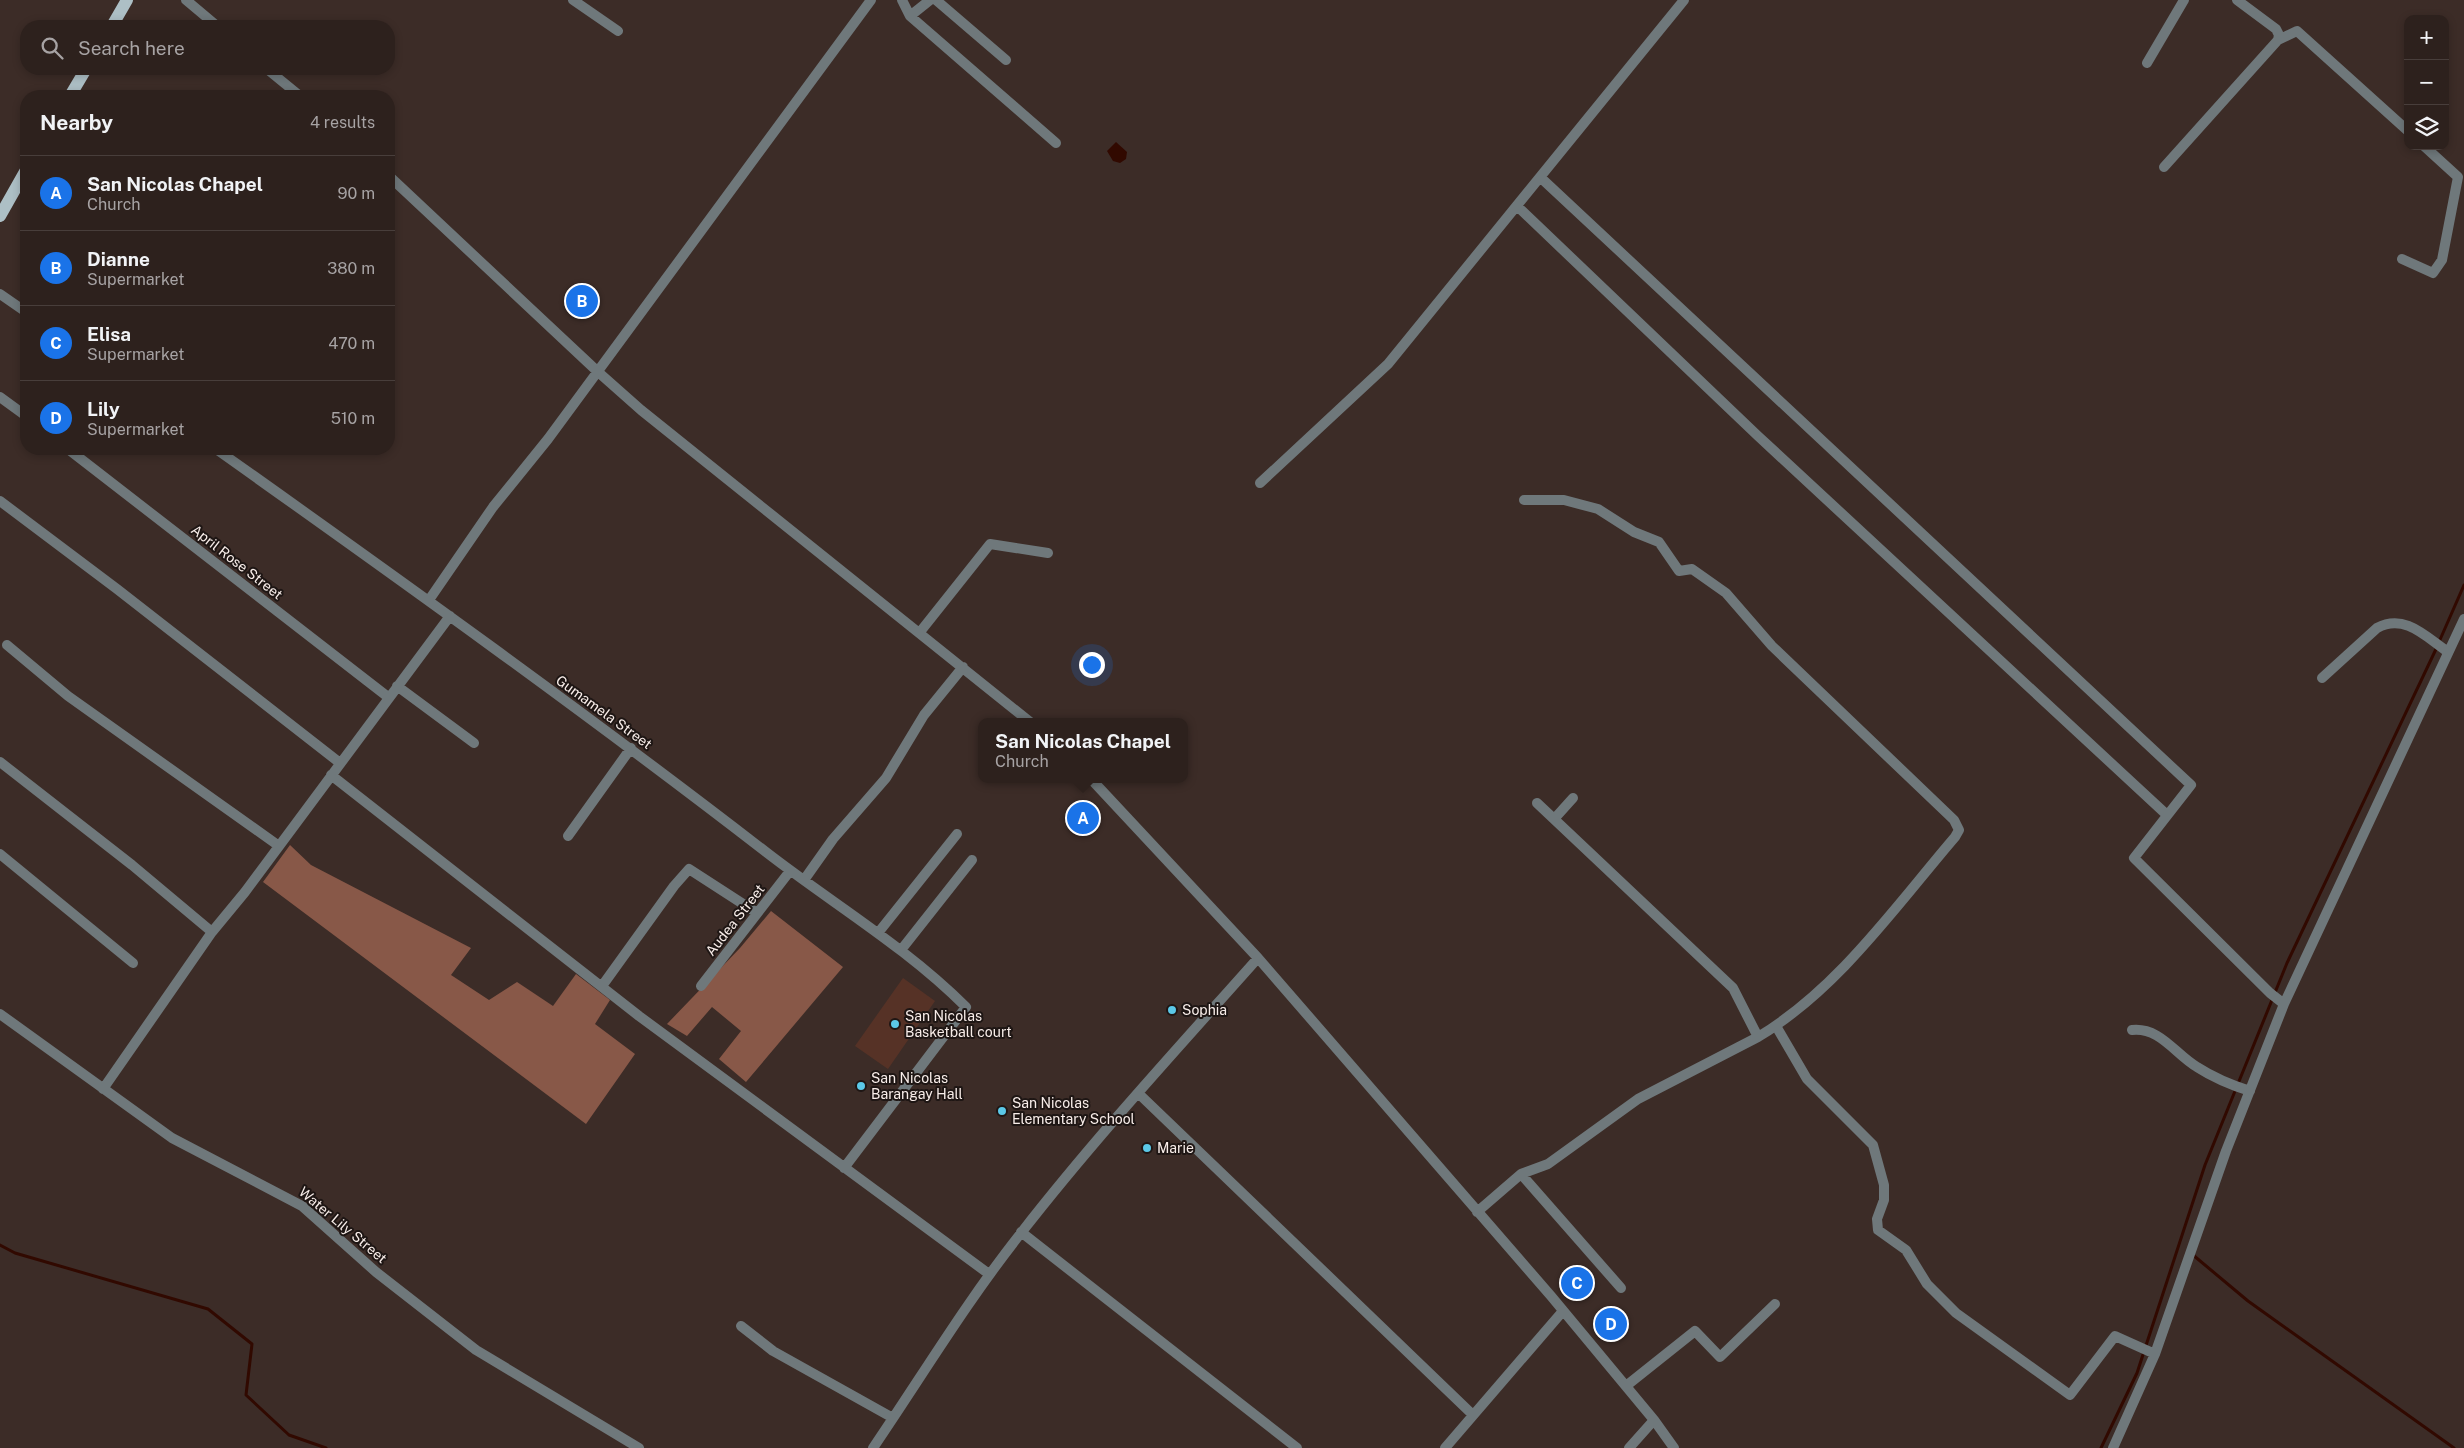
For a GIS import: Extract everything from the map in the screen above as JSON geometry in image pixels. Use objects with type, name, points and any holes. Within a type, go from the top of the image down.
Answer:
[{"type":"main road","points":[[115,20],[127,0]]},
{"type":"main road","points":[[74,90],[82,75]]},
{"type":"main road","points":[[0,216],[20,181]]},
{"type":"street","points":[[186,0],[210,20]]},
{"type":"street","points":[[573,0],[618,31]]},
{"type":"street","points":[[429,600],[493,507],[548,439],[871,0]]},
{"type":"street","points":[[902,0],[910,16],[1056,143]]},
{"type":"street","points":[[910,16],[930,0]]},
{"type":"street","points":[[936,0],[1006,60]]},
{"type":"street","points":[[1260,483],[1388,364],[1684,0]]},
{"type":"street","points":[[2147,63],[2184,0]]},
{"type":"street","points":[[2237,0],[2276,29],[2279,35],[2278,40]]},
{"type":"street","points":[[2164,167],[2278,40],[2297,31],[2404,127]]},
{"type":"street","points":[[275,75],[293,90]]},
{"type":"street","points":[[2402,259],[2433,273],[2442,260],[2458,177],[2428,150]]},
{"type":"street","points":[[1540,177],[2191,785],[2134,858],[2284,1004]]},
{"type":"street","points":[[395,182],[641,410],[1025,718]]},
{"type":"street","points":[[1517,206],[1758,436],[2167,815]]},
{"type":"street","points":[[0,294],[20,308]]},
{"type":"street","points":[[0,397],[20,412]]},
{"type":"street","name":"April Rose Street","points":[[76,455],[388,697]]},
{"type":"street","name":"Gumamela Street","points":[[224,455],[429,600],[631,748],[790,871],[901,950],[941,983],[966,1007],[844,1168]]},
{"type":"street","points":[[1477,1212],[1522,1174],[1548,1164],[1638,1100],[1758,1037],[1776,1026],[1810,999],[1861,948],[1955,837],[1958,826],[1920,787],[1772,646],[1726,593],[1692,569],[1679,571],[1659,542],[1634,532],[1598,509],[1564,500],[1524,500]]},
{"type":"street","points":[[0,501],[117,589],[340,763]]},
{"type":"street","points":[[920,632],[990,544],[1048,553]]},
{"type":"street","points":[[103,1089],[212,932],[279,846],[396,686],[450,616]]},
{"type":"street","points":[[2113,1448],[2156,1354],[2226,1151],[2284,1004],[2464,619]]},
{"type":"street","points":[[2322,678],[2378,628],[2387,623],[2407,624],[2448,652]]},
{"type":"street","points":[[7,645],[68,696],[279,846]]},
{"type":"street","points":[[804,880],[833,839],[886,778],[924,715],[963,667]]},
{"type":"street","points":[[396,686],[474,743]]},
{"type":"street","points":[[568,836],[631,748]]},
{"type":"street","points":[[0,762],[132,865],[212,932]]},
{"type":"street","points":[[331,775],[602,986],[844,1168],[989,1274]]},
{"type":"street","points":[[1095,783],[1258,958],[1563,1311],[1654,1420],[1674,1448]]},
{"type":"street","points":[[1555,818],[1573,798]]},
{"type":"street","points":[[1537,803],[1734,988],[1758,1037]]},
{"type":"street","points":[[878,933],[957,834]]},
{"type":"street","points":[[0,854],[133,963]]},
{"type":"street","points":[[901,950],[972,860]]},
{"type":"street","points":[[602,986],[674,886],[690,869],[757,913]]},
{"type":"street","name":"Audea Street","points":[[701,986],[790,871]]},
{"type":"street","points":[[873,1448],[989,1274],[1022,1232],[1138,1093],[1258,958]]},
{"type":"street","name":"Water Lily Street","points":[[0,1014],[172,1138],[296,1202],[376,1272],[476,1350],[639,1448]]},
{"type":"street","points":[[1776,1026],[1807,1079],[1873,1145],[1884,1185],[1884,1200],[1877,1219],[1878,1230],[1906,1250],[1927,1284],[1956,1313],[2070,1395],[2115,1336],[2156,1354]]},
{"type":"street","points":[[2132,1030],[2149,1030],[2194,1066],[2224,1083],[2250,1091]]},
{"type":"street","points":[[1138,1093],[1473,1415]]},
{"type":"street","points":[[1522,1174],[1621,1288]]},
{"type":"street","points":[[1022,1232],[1297,1448]]},
{"type":"street","points":[[1626,1386],[1696,1331],[1720,1357],[1775,1304]]},
{"type":"street","points":[[1444,1448],[1563,1311]]},
{"type":"street","points":[[741,1326],[773,1351],[893,1418]]},
{"type":"street","points":[[1629,1448],[1654,1420]]},
{"type":"shaded area","points":[[1116,142],[1127,152],[1126,159],[1120,163],[1113,161],[1107,151]]},
{"type":"shaded area","points":[[290,845],[311,865],[471,948],[451,975],[489,1000],[517,982],[553,1006],[576,974],[610,1000],[595,1024],[635,1054],[586,1124],[263,882]]},
{"type":"shaded area","points":[[771,911],[843,967],[746,1082],[719,1059],[741,1031],[712,1007],[687,1036],[667,1024],[740,948]]},
{"type":"shaded area","name":"San Nicolas Basketball court","points":[[903,978],[935,1001],[888,1069],[855,1046]]},
{"type":"waterway","points":[[2439,642],[2464,585]]},
{"type":"waterway","points":[[2101,1448],[2137,1373],[2205,1165],[2287,963],[2437,647]]},
{"type":"waterway","points":[[0,1245],[15,1253],[208,1309],[252,1344],[246,1395],[289,1435],[326,1448]]},
{"type":"waterway","points":[[2193,1255],[2248,1301],[2454,1448]]},
{"type":"place","name":"Dianne","points":[[582,301]]},
{"type":"place","name":"San Nicolas Chapel","points":[[1083,818]]},
{"type":"place","name":"Sophia","points":[[1172,1010]]},
{"type":"place","name":"San Nicolas Basketball court","points":[[895,1024]]},
{"type":"place","name":"San Nicolas Barangay Hall","points":[[861,1086]]},
{"type":"place","name":"San Nicolas Elementary School","points":[[1002,1111]]},
{"type":"place","name":"Marie","points":[[1147,1148]]},
{"type":"place","name":"Elisa","points":[[1577,1283]]},
{"type":"place","name":"Lily","points":[[1611,1324]]}]
